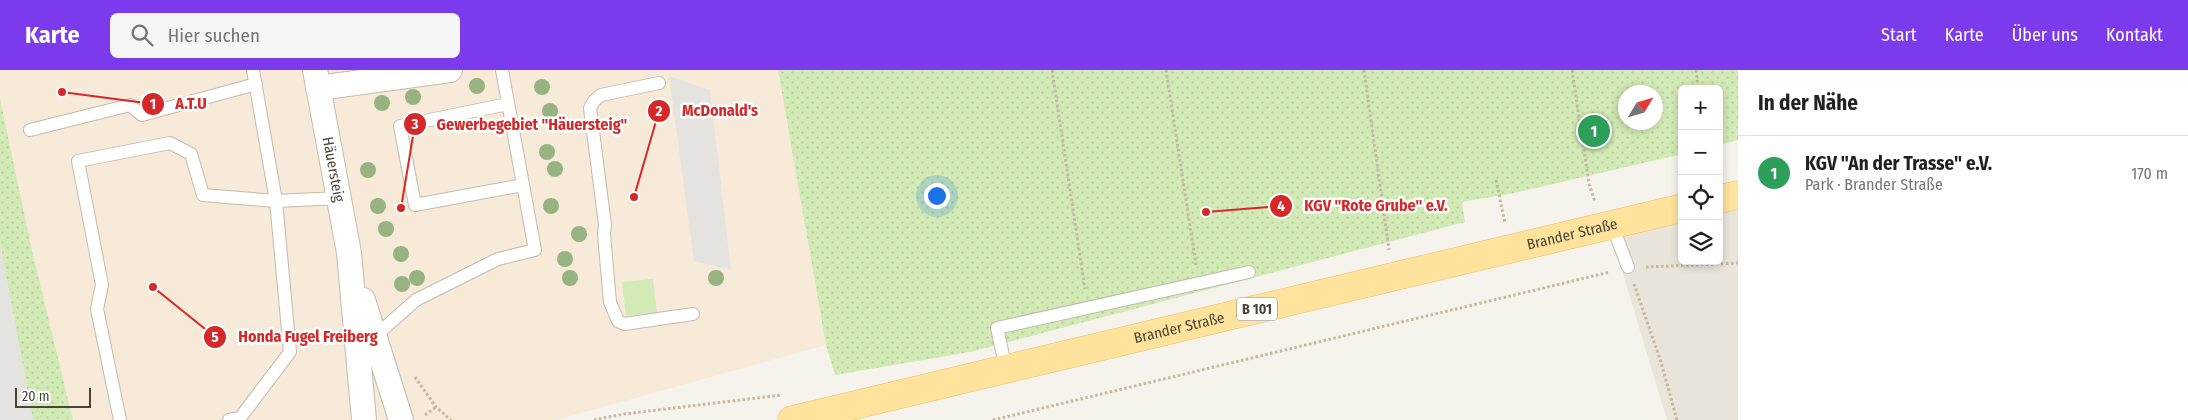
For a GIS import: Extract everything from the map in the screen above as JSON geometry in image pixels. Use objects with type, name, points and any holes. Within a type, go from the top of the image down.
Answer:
[{"type":"main road","points":[[1723,198],[1738,195]]},
{"type":"main road","name":"Brander Straße","points":[[790,408],[1006,369],[1678,209]]},
{"type":"street","name":"Häuersteig","points":[[364,420],[349,252],[316,79],[450,70]]},
{"type":"street","name":"Häuersteig","points":[[349,252],[401,420]]},
{"type":"lane","points":[[229,420],[240,418],[290,352],[276,201],[253,70]]},
{"type":"lane","points":[[374,337],[416,300],[498,259],[535,250],[502,70]]},
{"type":"lane","points":[[659,83],[602,95],[590,108],[605,225],[604,234],[610,302],[618,321],[624,324],[693,314]]},
{"type":"lane","points":[[30,130],[130,105],[142,115],[256,84]]},
{"type":"lane","points":[[508,104],[400,126],[415,205],[523,184]]},
{"type":"lane","points":[[120,420],[97,309],[102,285],[78,161],[170,143],[191,154],[203,195],[276,201],[339,198]]},
{"type":"lane","points":[[1607,226],[1628,267]]},
{"type":"lane","points":[[1006,369],[997,328],[1249,272]]},
{"type":"path","points":[[1052,70],[1088,308]]},
{"type":"path","points":[[1166,70],[1198,283]]},
{"type":"path","points":[[1364,70],[1394,277]]},
{"type":"path","points":[[1572,70],[1590,184],[1607,226]]},
{"type":"path","points":[[1696,70],[1698,85]]},
{"type":"path","points":[[1496,180],[1511,249]]},
{"type":"path","points":[[993,420],[1628,267],[1738,263]]},
{"type":"path","points":[[1628,267],[1661,362],[1677,420]]},
{"type":"path","points":[[414,375],[436,407],[452,420]]},
{"type":"path","points":[[594,420],[778,395],[790,408]]},
{"type":"path","points":[[418,420],[436,407]]},
{"type":"shaded area","points":[[0,70],[778,70],[826,345],[556,420],[0,420]]},
{"type":"shaded area","points":[[669,76],[710,90],[731,270],[694,261]]},
{"type":"shaded area","points":[[1738,204],[1738,420],[1667,420],[1620,264],[1619,231],[1678,218],[1678,265],[1723,265],[1723,207]]},
{"type":"shaded area","points":[[0,243],[33,420],[0,420]]},
{"type":"green space","points":[[778,70],[1738,70],[1738,140],[1723,144],[1723,85],[1678,85],[1678,155],[1514,193],[1462,202],[1465,222],[970,352],[835,375],[826,345]]},
{"type":"green space","points":[[0,99],[32,251],[73,420],[33,420],[0,243]]},
{"type":"green space","points":[[653,279],[657,313],[626,316],[622,282]]},
{"type":"place","name":"A.T.U","points":[[62,92]]},
{"type":"place","name":"KGV \"An der Trasse\" e.V.","points":[[1594,131]]},
{"type":"place","name":"McDonald's","points":[[634,197]]},
{"type":"place","name":"Gewerbegebiet \"Häuersteig\"","points":[[401,208]]},
{"type":"place","name":"KGV \"Rote Grube\" e.V.","points":[[1206,212]]},
{"type":"place","name":"Honda Fugel Freiberg","points":[[153,287]]}]
